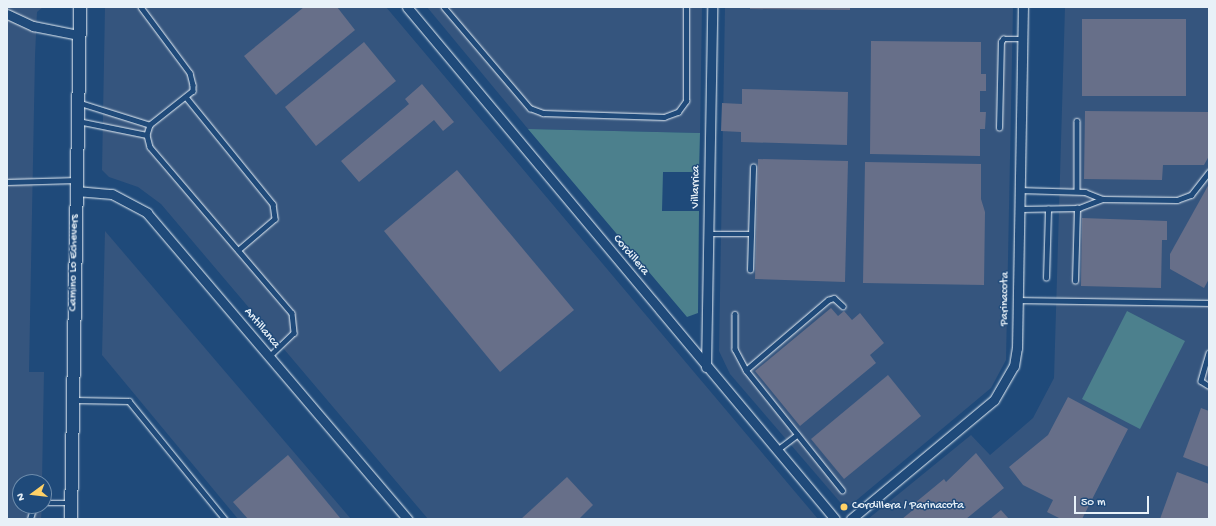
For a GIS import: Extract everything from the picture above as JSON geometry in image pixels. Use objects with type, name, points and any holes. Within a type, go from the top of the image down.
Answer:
[{"type":"main road","name":"Camino Lo Echevers","points":[[71,519],[80,7]]},
{"type":"street","name":"Cordillera","points":[[408,7],[706,367],[835,519]]},
{"type":"street","name":"Villarrica","points":[[706,367],[712,7]]},
{"type":"street","name":"Parinacota","points":[[851,519],[1001,391],[1016,357],[1023,7]]},
{"type":"street","points":[[7,14],[33,26],[79,35]]},
{"type":"street","name":"Antillanca","points":[[76,185],[112,194],[140,207],[407,519]]},
{"type":"lane","points":[[141,7],[190,73],[193,91],[150,125],[147,134],[150,147],[296,319],[291,338],[269,357]]},
{"type":"lane","points":[[444,7],[530,108],[543,113],[664,117],[678,112],[686,101],[686,7]]},
{"type":"lane","points":[[999,128],[1001,42],[1022,39]]},
{"type":"lane","points":[[186,97],[273,204],[275,219],[239,250]]},
{"type":"lane","points":[[78,103],[150,125]]},
{"type":"lane","points":[[78,121],[147,134]]},
{"type":"lane","points":[[1077,121],[1077,191]]},
{"type":"lane","points":[[750,270],[753,167]]},
{"type":"lane","points":[[1019,190],[1077,191],[1102,199],[1177,200],[1191,195],[1209,172]]},
{"type":"lane","points":[[7,182],[76,185]]},
{"type":"lane","points":[[1019,209],[1077,208],[1102,199]]},
{"type":"lane","points":[[1075,281],[1077,208]]},
{"type":"lane","points":[[1046,278],[1048,209]]},
{"type":"lane","points":[[708,234],[751,234]]},
{"type":"lane","points":[[746,370],[828,300],[834,298],[843,306]]},
{"type":"lane","points":[[1018,300],[1209,303]]},
{"type":"lane","points":[[735,314],[735,348],[746,370],[842,490]]},
{"type":"lane","points":[[1209,353],[1201,381],[1209,386]]},
{"type":"lane","points":[[73,400],[129,401],[225,519]]},
{"type":"lane","points":[[778,450],[797,435]]},
{"type":"lane","points":[[52,503],[71,503]]},
{"type":"shaded area","points":[[7,7],[43,7],[37,12],[35,56],[29,372],[44,372],[42,474],[12,474],[12,514],[41,514],[41,519],[7,519]]},
{"type":"shaded area","points":[[105,7],[386,7],[818,519],[428,519],[161,204],[138,187],[109,177],[102,170]]},
{"type":"shaded area","points":[[427,7],[702,7],[700,133],[528,129]]},
{"type":"shaded area","points":[[725,7],[1013,7],[1006,360],[991,388],[846,509],[730,374],[719,351]]},
{"type":"shaded area","points":[[1065,7],[1209,7],[1209,519],[868,519],[971,435],[990,455],[1033,418],[1054,378]]},
{"type":"shaded area","points":[[105,231],[351,519],[238,519],[102,355]]},
{"type":"green space","points":[[528,129],[700,133],[699,172],[663,172],[662,211],[699,211],[698,313],[687,317]]},
{"type":"green space","points":[[1127,311],[1185,341],[1140,429],[1082,399]]},
{"type":"building","points":[[304,7],[337,7],[355,30],[276,95],[244,56]]},
{"type":"building","points":[[750,7],[850,7],[850,10],[750,9]]},
{"type":"building","points":[[1082,19],[1186,19],[1186,96],[1082,96]]},
{"type":"building","points":[[871,41],[981,42],[981,74],[986,74],[986,91],[980,91],[980,112],[986,112],[985,129],[980,129],[980,156],[870,154]]},
{"type":"building","points":[[364,42],[396,81],[316,146],[285,107]]},
{"type":"building","points":[[422,84],[454,122],[443,131],[434,120],[359,182],[341,161],[409,104],[405,99]]},
{"type":"building","points":[[742,89],[848,92],[847,145],[741,142],[741,132],[721,131],[722,103],[742,104]]},
{"type":"building","points":[[1085,111],[1209,112],[1209,156],[1204,165],[1163,165],[1162,180],[1084,179]]},
{"type":"building","points":[[758,159],[848,161],[845,282],[755,279]]},
{"type":"building","points":[[865,162],[981,164],[981,199],[985,212],[984,285],[863,283]]},
{"type":"building","points":[[457,170],[574,310],[500,372],[384,231]]},
{"type":"building","points":[[1209,184],[1209,279],[1204,288],[1170,269],[1170,254]]},
{"type":"building","points":[[1082,218],[1167,221],[1167,240],[1162,240],[1161,288],[1081,286]]},
{"type":"building","points":[[831,308],[838,316],[844,311],[852,320],[860,313],[884,343],[870,355],[876,363],[800,426],[755,371]]},
{"type":"building","points":[[888,375],[921,416],[844,479],[811,439]]},
{"type":"building","points":[[1068,397],[1128,429],[1082,519],[1061,519],[1047,512],[1053,500],[1023,485],[1009,467],[1048,435]]},
{"type":"building","points":[[1201,408],[1209,411],[1209,467],[1183,457]]},
{"type":"building","points":[[976,453],[1004,488],[966,519],[902,519],[913,510],[910,507],[944,479],[946,482]]},
{"type":"building","points":[[288,455],[341,519],[248,519],[233,502]]},
{"type":"building","points":[[1177,472],[1209,484],[1209,519],[1160,519]]},
{"type":"building","points":[[567,477],[593,505],[579,519],[521,519]]},
{"type":"building","points":[[1001,510],[1009,519],[990,519]]},
{"type":"place","name":"Cordillera / Parinacota","points":[[844,507]]}]
